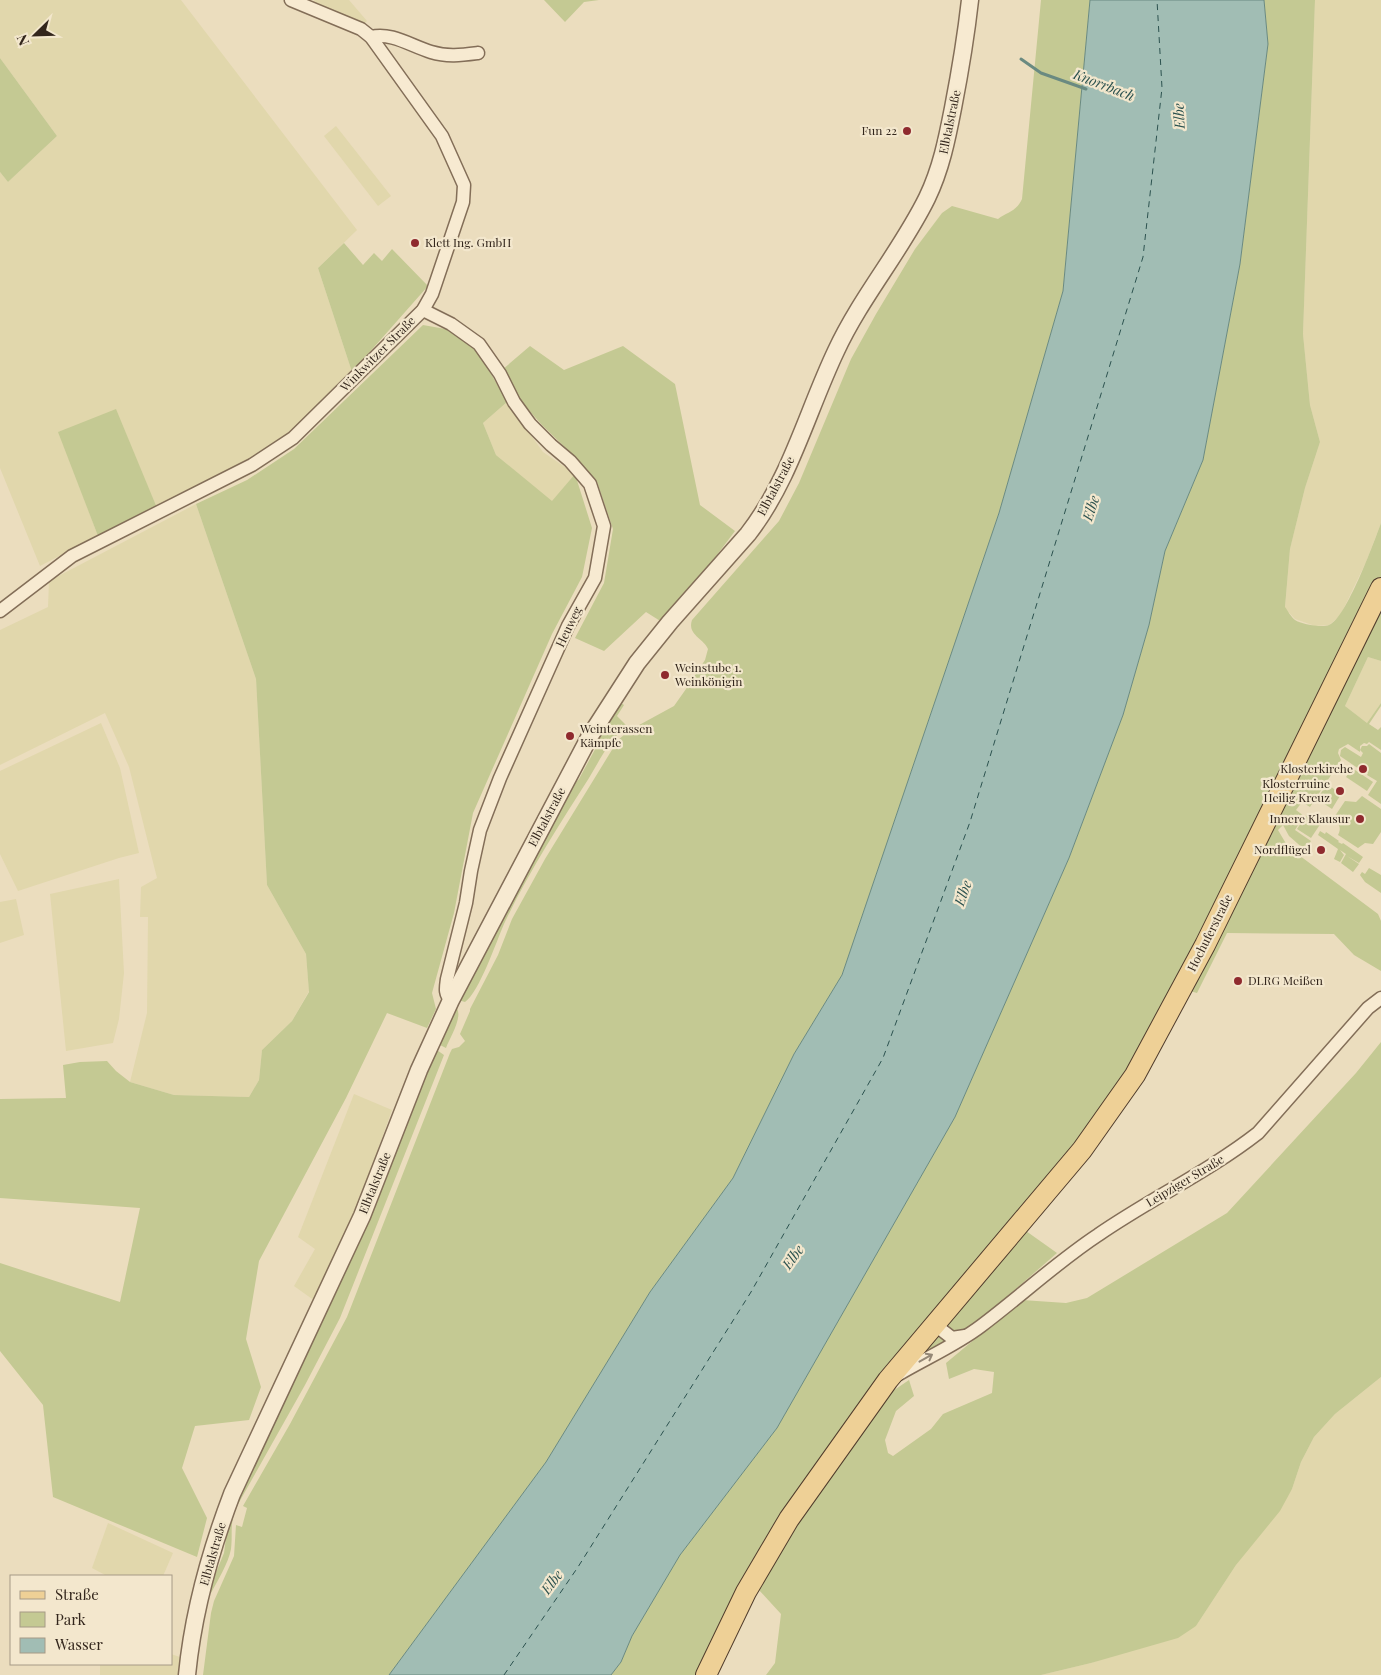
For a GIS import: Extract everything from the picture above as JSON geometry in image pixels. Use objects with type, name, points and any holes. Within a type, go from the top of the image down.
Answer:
[{"type":"main road","name":"Hochuferstraße","points":[[706,1675],[746,1592],[790,1519],[888,1380],[1082,1150],[1135,1075],[1209,936],[1381,588]]},
{"type":"street","name":"Winkwitzer Straße","points":[[0,610],[72,556],[252,465],[292,438],[423,310],[432,294],[463,202],[464,185],[453,156],[442,136],[371,37],[361,29],[291,0]]},
{"type":"street","name":"Elbtalstraße","points":[[187,1675],[194,1626],[209,1562],[232,1494],[362,1216],[430,1046],[451,1000],[590,736],[611,702],[637,662],[760,518],[777,490],[795,452],[838,348],[915,220],[938,174],[958,80],[970,0]]},
{"type":"street","points":[[371,37],[386,35],[432,52],[450,56],[478,53]]},
{"type":"street","name":"Heuweg","points":[[423,310],[451,324],[480,344],[500,374],[514,402],[530,424],[570,461],[590,484],[604,526],[594,578],[568,626],[500,778],[480,830],[466,904],[446,979],[445,990],[451,1000]]},
{"type":"street","name":"Leipziger Straße","points":[[888,1380],[965,1336],[1088,1241],[1139,1208],[1217,1163],[1258,1133],[1368,1008],[1381,998]]},
{"type":"street","points":[[934,1324],[952,1338],[965,1336]]},
{"type":"shaded area","points":[[0,0],[181,0],[357,230],[318,268],[352,372],[290,432],[263,451],[157,508],[59,431],[98,536],[40,566],[0,468],[0,172],[8,182],[57,136],[0,58]]},
{"type":"shaded area","points":[[315,0],[349,0],[367,21],[364,24],[312,2]]},
{"type":"shaded area","points":[[1315,0],[1381,0],[1381,523],[1366,562],[1340,616],[1329,625],[1315,626],[1295,619],[1285,608],[1290,549],[1305,488],[1320,442],[1310,405],[1303,334]]},
{"type":"shaded area","points":[[336,126],[391,196],[378,206],[324,136]]},
{"type":"shaded area","points":[[507,402],[543,452],[575,474],[552,502],[496,455],[483,423]]},
{"type":"shaded area","points":[[196,504],[256,679],[267,885],[306,954],[309,991],[292,1021],[262,1050],[259,1080],[249,1097],[174,1095],[130,1082],[147,1013],[148,917],[140,917],[141,887],[157,878],[129,767],[105,713],[0,765],[0,630],[48,607],[49,581]]},
{"type":"shaded area","points":[[1368,657],[1381,661],[1381,703],[1367,723],[1345,706]]},
{"type":"shaded area","points":[[101,723],[120,768],[139,853],[18,891],[0,854],[0,771]]},
{"type":"shaded area","points":[[119,879],[124,973],[119,1019],[113,1043],[66,1051],[50,894]]},
{"type":"shaded area","points":[[16,899],[24,935],[0,943],[0,902]]},
{"type":"shaded area","points":[[354,1094],[392,1110],[364,1189],[315,1301],[294,1286],[315,1249],[298,1237]]},
{"type":"shaded area","points":[[1381,1377],[1381,1675],[1041,1675],[1091,1663],[1196,1626],[1236,1565],[1292,1489],[1301,1462],[1314,1437],[1335,1414]]},
{"type":"shaded area","points":[[108,1523],[173,1553],[163,1575],[105,1575],[92,1568]]},
{"type":"shaded area","points":[[172,1654],[180,1657],[179,1675],[100,1675],[100,1665],[172,1665]]},
{"type":"green space","points":[[544,0],[599,0],[584,2],[565,22]]},
{"type":"green space","points":[[1041,0],[1090,0],[1063,291],[999,513],[842,975],[794,1054],[733,1178],[650,1292],[546,1462],[389,1675],[203,1675],[211,1613],[214,1601],[234,1556],[236,1525],[242,1527],[247,1508],[243,1506],[290,1424],[347,1317],[450,1053],[452,1049],[459,1047],[465,1041],[460,1034],[470,1009],[498,955],[512,919],[545,859],[618,740],[630,730],[674,706],[705,660],[708,649],[694,633],[691,625],[692,620],[779,521],[799,483],[851,359],[915,249],[942,213],[952,206],[998,219],[1020,203],[1022,199]]},
{"type":"green space","points":[[1264,0],[1315,0],[1303,334],[1310,405],[1320,442],[1305,488],[1290,549],[1285,607],[1294,619],[1307,624],[1322,626],[1329,625],[1336,620],[1359,579],[1381,523],[1381,661],[1368,657],[1345,706],[1367,723],[1381,703],[1369,724],[1378,730],[1381,727],[1381,750],[1369,742],[1360,746],[1360,752],[1348,744],[1339,749],[1338,753],[1341,760],[1310,807],[1302,802],[1296,810],[1304,816],[1295,830],[1311,841],[1305,850],[1289,836],[1283,825],[1278,830],[1288,847],[1378,914],[1381,921],[1381,971],[1354,955],[1334,934],[1227,933],[1197,993],[1190,991],[1137,1091],[914,1338],[701,1675],[611,1675],[621,1662],[632,1636],[680,1555],[777,1428],[955,1117],[1069,858],[1123,715],[1149,625],[1165,551],[1203,460],[1240,264],[1268,44]]},
{"type":"green space","points":[[0,58],[57,136],[8,182],[0,172]]},
{"type":"green space","points":[[344,243],[363,265],[374,253],[382,261],[392,249],[428,286],[352,372],[318,268]]},
{"type":"green space","points":[[423,325],[451,330],[477,349],[507,402],[483,423],[496,455],[552,501],[575,474],[592,528],[582,577],[552,634],[473,813],[454,913],[432,993],[436,1009],[427,1028],[387,1013],[346,1098],[259,1261],[246,1339],[261,1387],[249,1420],[195,1426],[182,1468],[207,1518],[197,1557],[53,1497],[43,1405],[0,1351],[0,1263],[120,1302],[140,1208],[0,1198],[0,1099],[66,1098],[63,1065],[107,1061],[130,1082],[174,1095],[249,1097],[259,1080],[262,1050],[292,1021],[309,992],[306,954],[267,885],[256,679],[196,504],[247,480],[294,449]]},
{"type":"green space","points":[[530,346],[564,370],[623,346],[675,384],[700,505],[735,531],[665,624],[646,612],[604,651],[575,638],[604,583],[613,529],[597,482],[518,398],[502,370]]},
{"type":"green space","points":[[116,409],[157,508],[98,536],[58,432]]},
{"type":"green space","points":[[617,700],[624,705],[617,716],[627,726],[615,737],[606,750],[555,831],[513,905],[476,988],[465,1002],[458,1000],[568,790],[579,779],[599,742],[594,739]]},
{"type":"green space","points":[[1369,744],[1381,753],[1381,804],[1368,795],[1377,781],[1367,775],[1368,773],[1365,773],[1340,756],[1341,750],[1345,747],[1361,757],[1363,753],[1360,750],[1362,746]]},
{"type":"green space","points":[[1352,768],[1373,782],[1367,791],[1346,777]]},
{"type":"green space","points":[[1327,784],[1341,794],[1332,809],[1317,799]]},
{"type":"green space","points":[[1362,796],[1381,809],[1381,832],[1373,844],[1365,843],[1358,848],[1338,835],[1339,826],[1333,819],[1345,801],[1356,802]]},
{"type":"green space","points":[[1307,814],[1321,823],[1311,838],[1297,829]]},
{"type":"green space","points":[[1320,831],[1325,834],[1326,832],[1338,842],[1343,843],[1363,857],[1359,863],[1347,856],[1359,864],[1353,872],[1341,863],[1346,854],[1340,850],[1344,855],[1340,862],[1334,859],[1338,849],[1318,835]]},
{"type":"green space","points":[[1369,868],[1381,875],[1381,893],[1365,882],[1360,875],[1362,872],[1365,874]]},
{"type":"green space","points":[[454,1005],[457,1009],[458,1019],[446,1048],[436,1043]]},
{"type":"green space","points":[[1381,1042],[1381,1377],[1335,1414],[1314,1437],[1301,1462],[1292,1489],[1280,1511],[1236,1565],[1196,1626],[1178,1638],[1041,1675],[766,1675],[775,1663],[781,1614],[758,1589],[816,1495],[887,1395],[909,1380],[914,1396],[896,1411],[885,1440],[888,1453],[893,1456],[931,1429],[943,1414],[992,1393],[994,1372],[974,1369],[949,1379],[946,1363],[1022,1300],[1066,1303],[1087,1298],[1227,1213],[1356,1073]]},
{"type":"green space","points":[[434,1048],[444,1055],[340,1318],[237,1506],[232,1523],[230,1555],[211,1593],[208,1592],[224,1553],[229,1515]]},
{"type":"green space","points":[[1026,1231],[1057,1253],[970,1329],[899,1369]]},
{"type":"water","name":"Elbe","points":[[1090,0],[1264,0],[1268,44],[1240,264],[1203,460],[1165,551],[1149,625],[1123,715],[1069,858],[955,1117],[777,1428],[680,1555],[632,1636],[621,1662],[611,1675],[389,1675],[546,1462],[650,1292],[733,1178],[794,1054],[842,975],[999,513],[1063,291]]},
{"type":"waterway","name":"Knorrbach","points":[[1021,59],[1041,73],[1086,89]]},
{"type":"ferry route","points":[[504,1675],[578,1567],[751,1292],[883,1058],[970,822],[1143,257],[1162,88],[1157,0]]},
{"type":"place","name":"Fun 22","points":[[907,131]]},
{"type":"place","name":"Klett Ing. GmbH","points":[[415,243]]},
{"type":"place","name":"Weinstube 1. Weinkönigin","points":[[665,675]]},
{"type":"place","name":"Weinterassen Kämpfe","points":[[570,736]]},
{"type":"place","name":"Klosterkirche","points":[[1363,769]]},
{"type":"place","name":"Klosterruine Heilig Kreuz","points":[[1340,791]]},
{"type":"place","name":"Innere Klausur","points":[[1360,819]]},
{"type":"place","name":"Nordflügel","points":[[1321,850]]},
{"type":"place","name":"DLRG Meißen","points":[[1238,981]]}]
